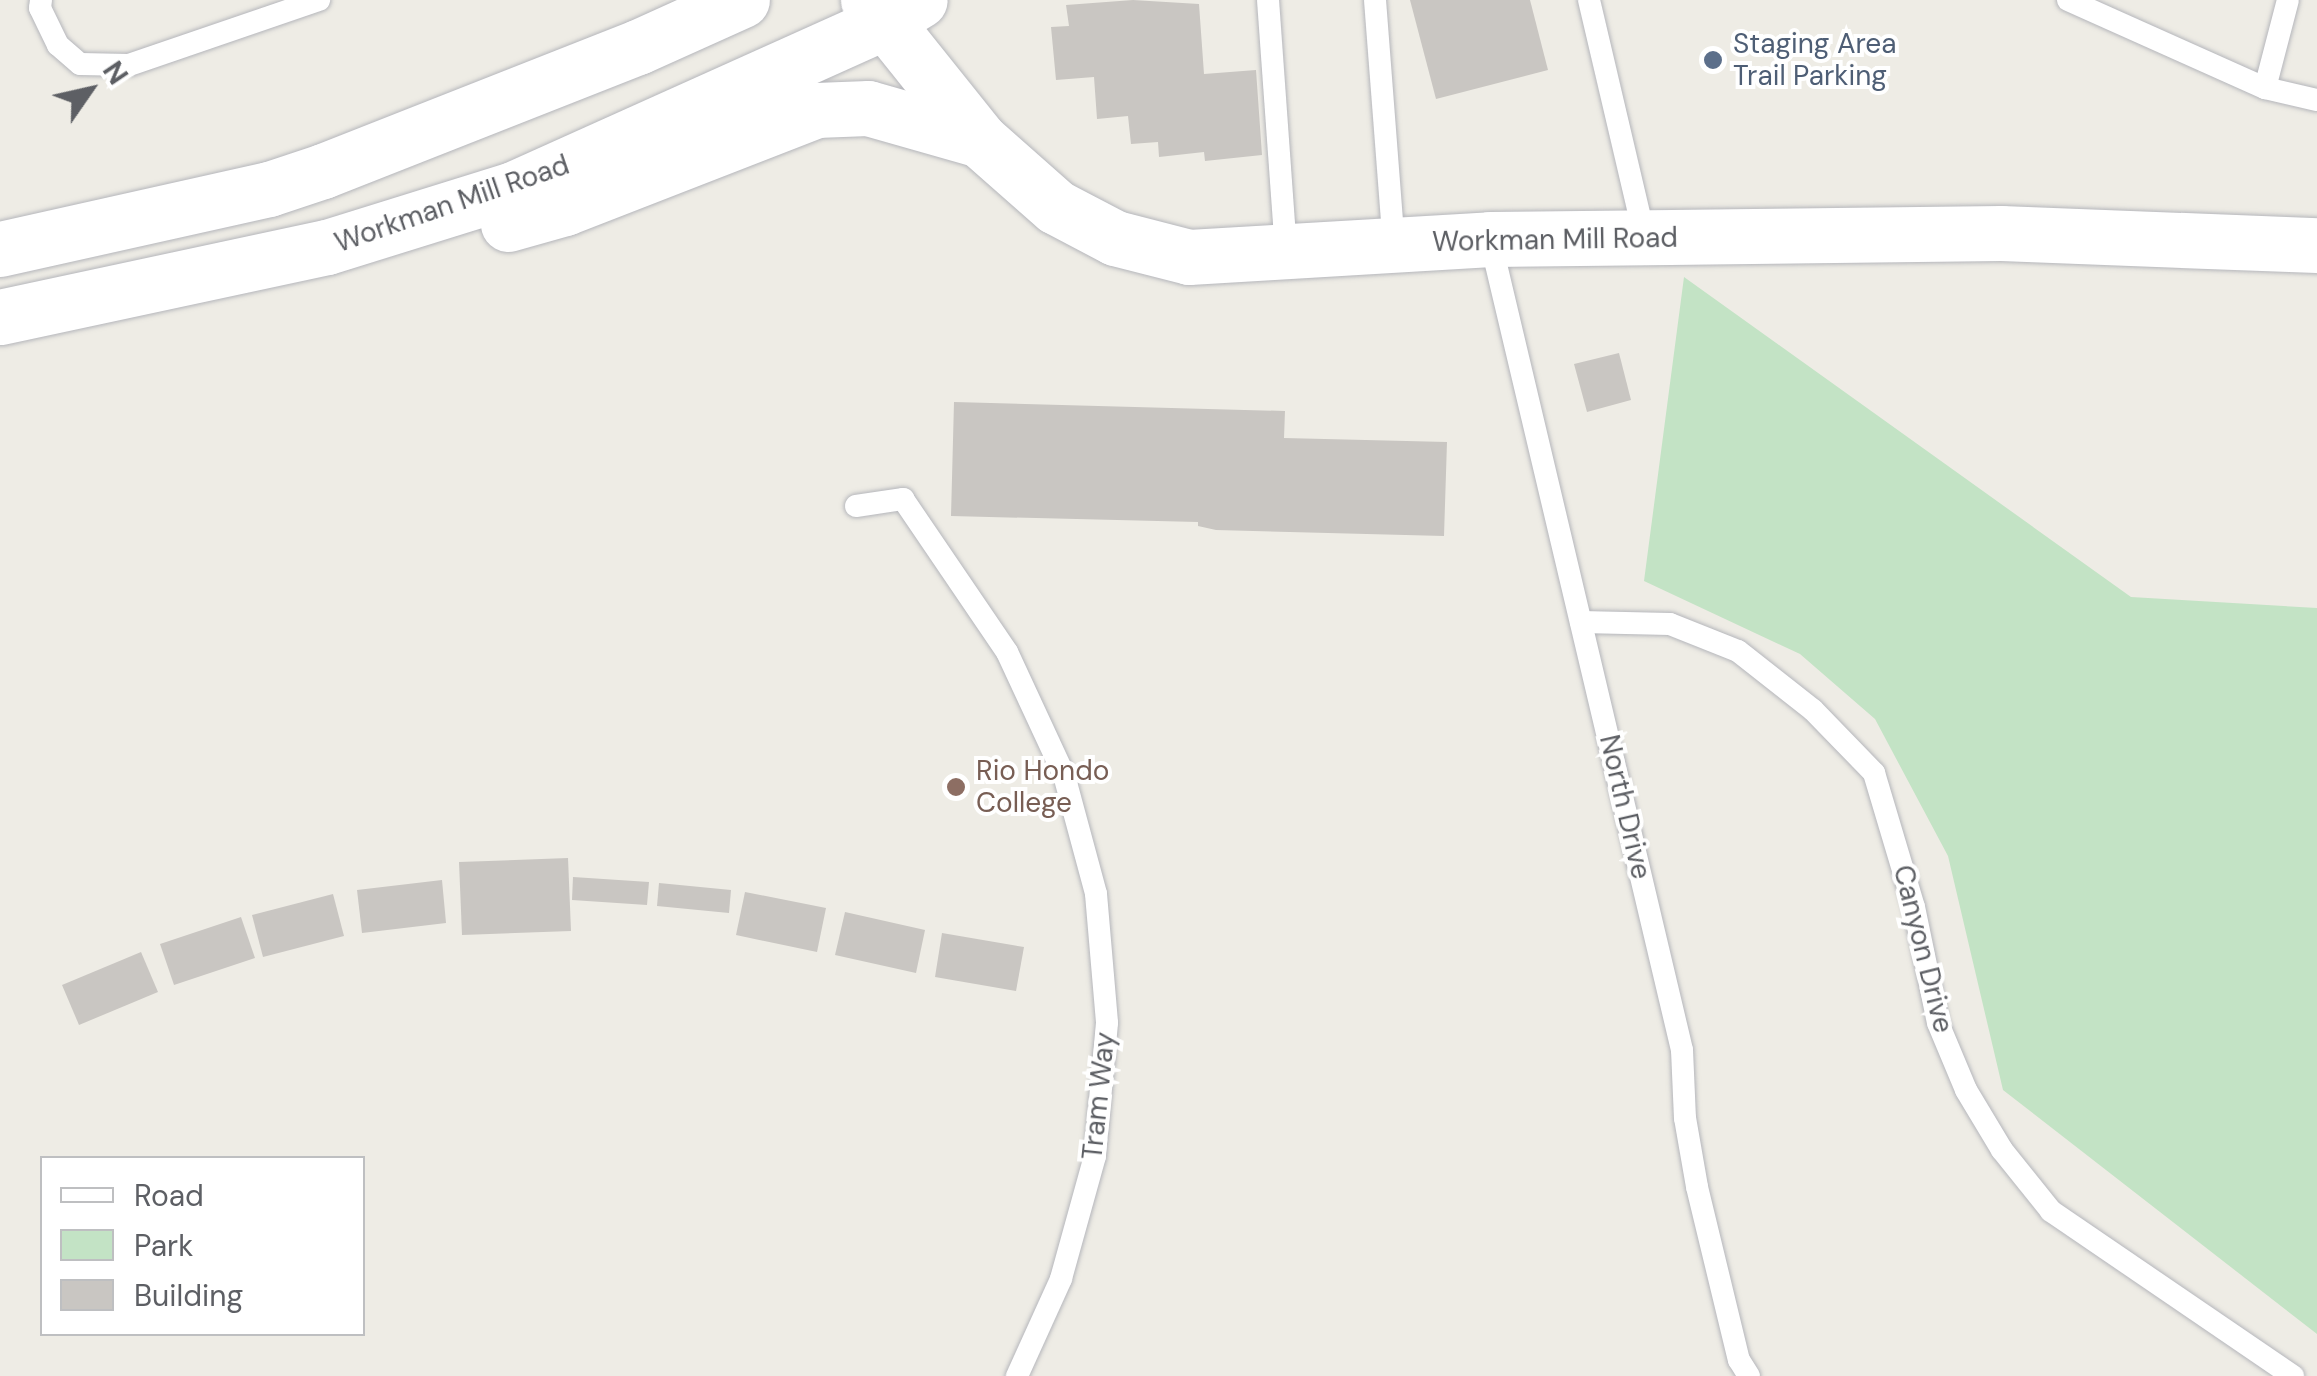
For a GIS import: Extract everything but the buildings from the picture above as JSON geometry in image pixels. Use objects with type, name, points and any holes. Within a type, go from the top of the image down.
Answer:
[{"type":"main road","points":[[0,250],[269,190],[323,172],[638,47],[742,0]]},
{"type":"main road","name":"Workman Mill Road","points":[[0,317],[327,247],[513,190],[890,8],[980,140],[1056,208],[1115,238],[1188,257],[1490,238],[2001,233],[2317,245]]},
{"type":"main road","points":[[436,212],[494,228],[565,208],[816,110],[868,108],[980,140]]},
{"type":"lane","points":[[41,0],[40,8],[58,45],[80,64],[129,64],[319,0]]},
{"type":"lane","points":[[1268,0],[1286,252]]},
{"type":"lane","points":[[1375,0],[1394,244]]},
{"type":"lane","points":[[1589,0],[1645,238]]},
{"type":"lane","points":[[2068,0],[2264,88],[2317,100]]},
{"type":"lane","points":[[2264,88],[2288,0]]},
{"type":"lane","name":"North Drive","points":[[1490,238],[1682,1050],[1685,1118],[1697,1187],[1740,1360],[1749,1376]]},
{"type":"lane","name":"Tram Way","points":[[856,506],[902,499],[1007,652],[1053,745],[1075,805],[1102,938],[1107,1023],[1104,1090],[1080,1218],[1061,1280],[1017,1376]]},
{"type":"lane","name":"Canyon Drive","points":[[1581,622],[1670,624],[1738,650],[1813,710],[1874,773],[1914,907],[1938,1023],[1966,1090],[2002,1150],[2051,1211],[2293,1376]]},
{"type":"green space","points":[[1684,277],[2131,597],[2317,608],[2317,1334],[2003,1090],[1948,856],[1875,719],[1800,654],[1644,581]]},
{"type":"place","name":"Staging Area Trail Parking","points":[[1713,60]]},
{"type":"place","name":"Rio Hondo College","points":[[956,787]]}]
